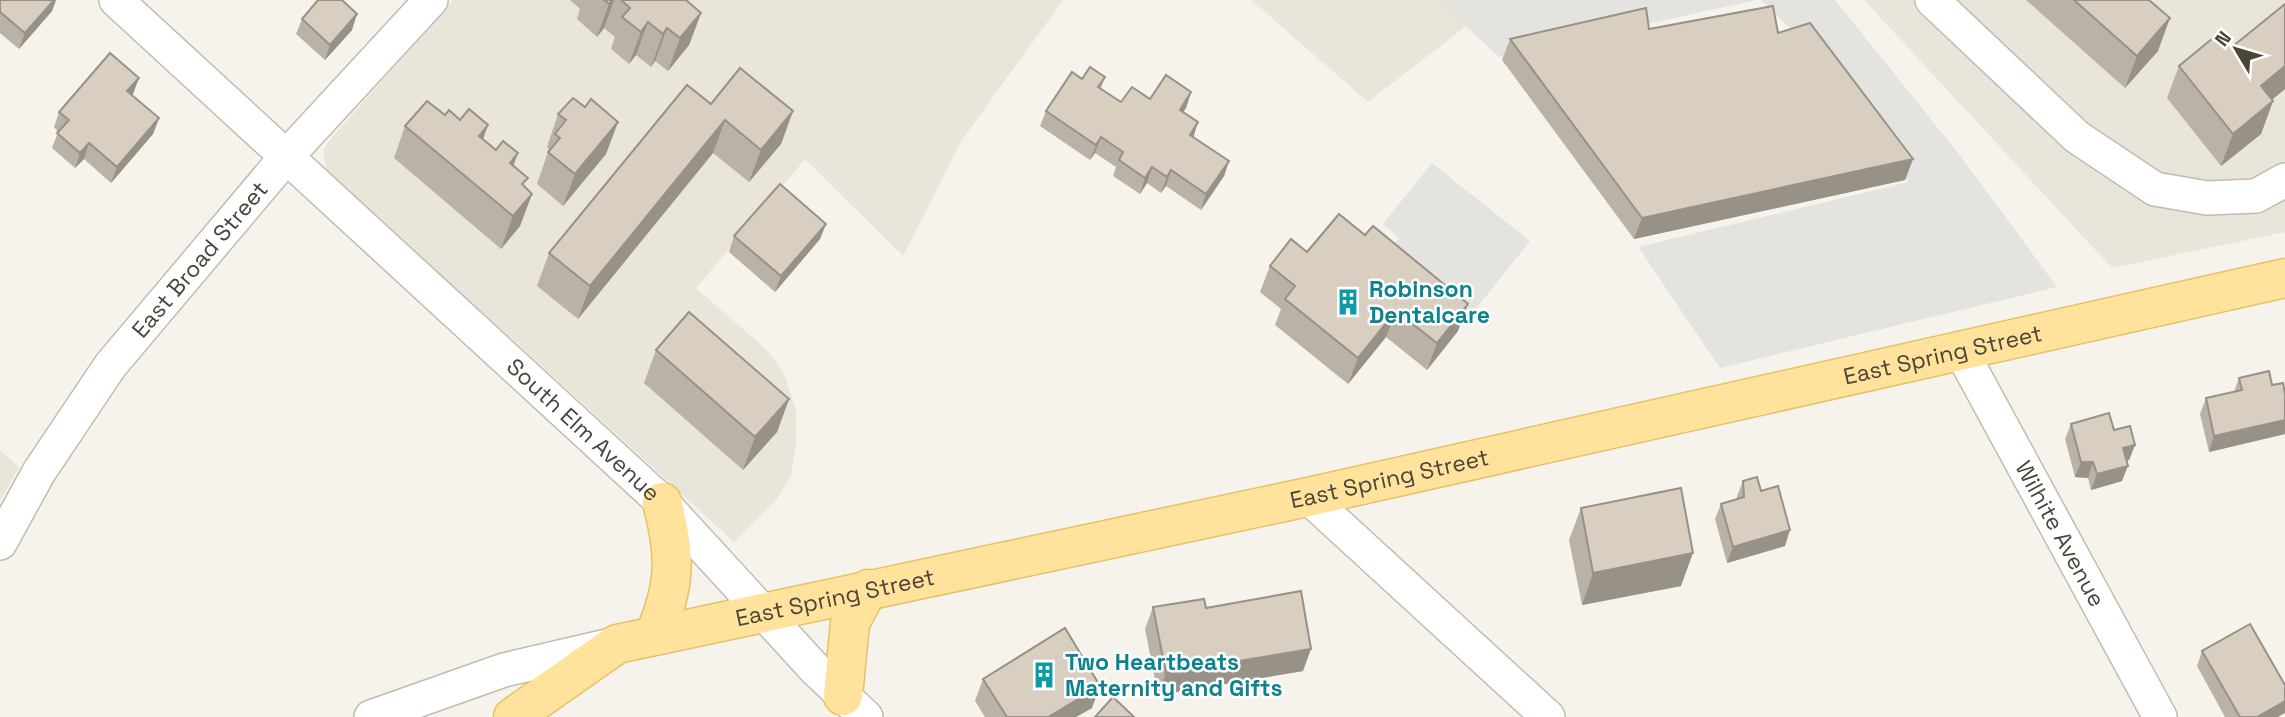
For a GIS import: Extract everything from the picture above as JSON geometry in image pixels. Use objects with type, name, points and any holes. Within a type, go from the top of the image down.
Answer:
[{"type":"main road","name":"East Spring Street","points":[[513,717],[617,644],[1308,497],[2285,278]]},
{"type":"main road","points":[[655,635],[667,605],[672,579],[672,539],[662,502]]},
{"type":"main road","points":[[855,707],[850,623],[868,589]]},
{"type":"street","name":"South Elm Avenue","points":[[116,0],[662,502],[855,707]]},
{"type":"street","name":"East Broad Street","points":[[0,543],[39,472],[110,366],[287,156],[431,0]]},
{"type":"street","points":[[1932,0],[2077,136],[2155,189],[2207,198],[2256,196],[2285,180]]},
{"type":"street","name":"Wilhite Avenue","points":[[1961,351],[2154,715]]},
{"type":"street","points":[[1308,497],[1549,717]]},
{"type":"street","points":[[371,717],[504,670],[617,644]]},
{"type":"shaded area","points":[[453,0],[1063,0],[962,140],[903,256],[805,159],[696,288],[767,350],[784,374],[796,409],[796,443],[791,476],[776,500],[734,542],[497,325],[333,186],[327,174],[323,151],[329,141]]},
{"type":"shaded area","points":[[1251,0],[1500,0],[1368,102]]},
{"type":"shaded area","points":[[1438,0],[1756,0],[1499,57]]},
{"type":"shaded area","points":[[1761,0],[1835,0],[1962,158],[2057,287],[1720,368],[1638,247],[1909,182],[1799,37]]},
{"type":"shaded area","points":[[1864,0],[2285,0],[2285,232],[2112,268]]},
{"type":"shaded area","points":[[1432,163],[1530,241],[1462,326],[1380,262],[1399,238],[1383,224]]},
{"type":"shaded area","points":[[0,450],[19,467],[0,501]]},
{"type":"building","points":[[0,0],[54,0],[25,33],[0,12]]},
{"type":"building","points":[[318,0],[342,0],[357,14],[330,45],[302,19]]},
{"type":"building","points":[[621,0],[686,0],[701,13],[680,38],[667,28],[663,34],[648,22],[641,32],[622,17],[630,8]]},
{"type":"building","points":[[2074,0],[2149,0],[2170,18],[2137,56]]},
{"type":"building","points":[[2285,4],[2285,66],[2261,86],[2273,101],[2233,134],[2179,66],[2219,33],[2232,47]]},
{"type":"building","points":[[1773,6],[1778,33],[1810,23],[1913,159],[1642,218],[1510,39],[1646,8],[1649,29]]},
{"type":"building","points":[[110,53],[139,78],[127,91],[159,118],[117,167],[89,143],[80,153],[57,133],[69,120],[59,112]]},
{"type":"building","points":[[1090,67],[1105,77],[1098,87],[1121,102],[1132,87],[1150,99],[1166,75],[1191,92],[1180,110],[1198,122],[1190,135],[1229,161],[1206,194],[1171,170],[1167,177],[1152,167],[1145,178],[1119,160],[1123,152],[1101,137],[1096,145],[1046,111],[1072,72],[1082,79]]},
{"type":"building","points":[[740,68],[793,111],[761,150],[725,120],[590,286],[549,253],[687,85],[711,104]]},
{"type":"building","points":[[573,98],[585,107],[591,99],[618,122],[575,174],[548,152],[560,138],[555,134],[566,120],[558,114]]},
{"type":"building","points":[[427,101],[445,115],[449,110],[460,120],[469,109],[488,125],[479,136],[496,150],[503,141],[518,153],[510,163],[528,178],[522,184],[532,194],[513,216],[405,126]]},
{"type":"building","points":[[780,184],[826,224],[781,276],[734,236]]},
{"type":"building","name":"Robinson Dentalcare","points":[[1339,214],[1365,235],[1373,226],[1468,304],[1437,343],[1396,311],[1358,358],[1285,299],[1295,286],[1270,266],[1291,239],[1307,252]]},
{"type":"building","points":[[689,312],[789,399],[755,437],[656,350]]},
{"type":"building","points":[[2269,371],[2272,385],[2283,383],[2285,420],[2214,436],[2206,398],[2242,390],[2239,378]]},
{"type":"building","points":[[2109,413],[2114,430],[2130,426],[2135,445],[2123,448],[2128,466],[2097,474],[2093,462],[2081,462],[2071,424]]},
{"type":"building","points":[[1757,477],[1761,491],[1778,486],[1790,530],[1733,547],[1721,504],[1744,497],[1743,481]]},
{"type":"building","points":[[1681,488],[1693,553],[1593,573],[1581,508]]},
{"type":"building","points":[[1301,591],[1311,649],[1166,673],[1153,607],[1204,599],[1206,608]]},
{"type":"building","points":[[2250,624],[2285,685],[2285,701],[2257,717],[2240,717],[2202,651]]},
{"type":"building","name":"Two Heartbeats Maternity and Gifts","points":[[1065,628],[1100,686],[1048,717],[1007,717],[983,679]]},
{"type":"building","points":[[1113,697],[1134,717],[1095,717]]},
{"type":"place","name":"Robinson Dentalcare","points":[[1348,302]]},
{"type":"place","name":"Two Heartbeats Maternity and Gifts","points":[[1044,675]]}]
